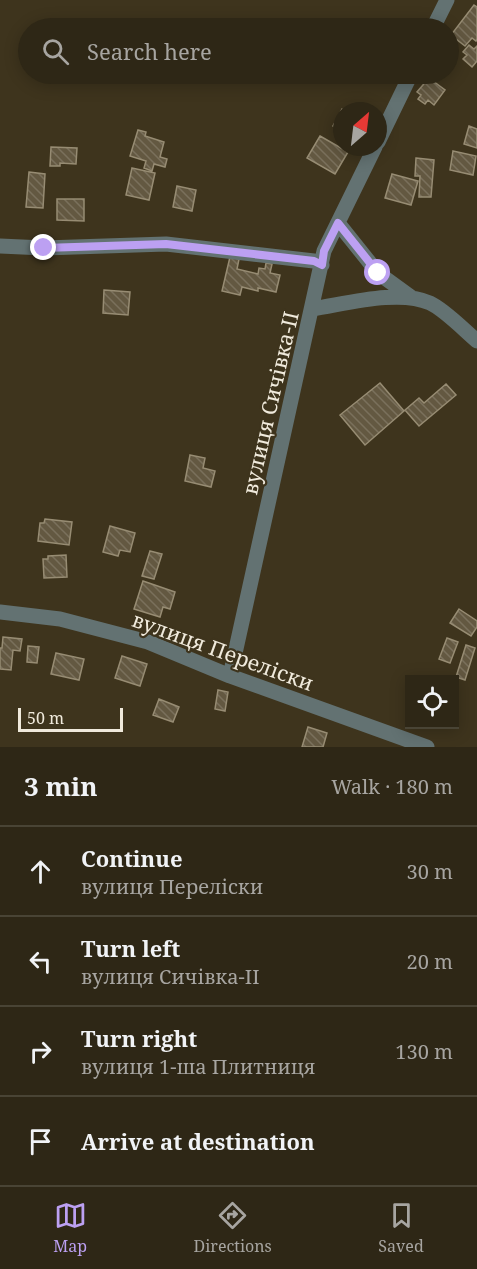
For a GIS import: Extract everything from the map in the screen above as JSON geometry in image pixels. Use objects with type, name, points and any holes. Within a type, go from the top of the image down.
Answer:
[{"type":"street","points":[[438,18],[447,0]]},
{"type":"street","points":[[387,123],[406,84]]},
{"type":"street","name":"вулиця Сичівка-II","points":[[230,676],[324,251],[371,156]]},
{"type":"street","points":[[338,223],[378,273],[411,297],[432,304],[476,339]]},
{"type":"street","points":[[0,246],[44,248],[166,244],[304,260],[322,265]]},
{"type":"street","points":[[312,309],[411,297]]},
{"type":"street","name":"вулиця Переліски","points":[[0,612],[60,619],[148,642],[230,676],[427,747]]},
{"type":"building","points":[[474,5],[477,7],[476,41],[472,38],[465,46],[459,41],[459,25]]},
{"type":"building","points":[[469,45],[474,49],[477,46],[477,61],[472,67],[463,59],[467,55],[463,52]]},
{"type":"building","points":[[424,84],[437,84],[445,90],[434,105],[428,100],[425,104],[418,99],[421,95],[417,92]]},
{"type":"building","points":[[469,126],[477,129],[477,148],[464,144]]},
{"type":"building","points":[[138,130],[146,132],[145,136],[164,142],[160,157],[167,159],[165,167],[154,164],[152,171],[144,168],[146,161],[130,156]]},
{"type":"building","points":[[320,136],[333,143],[333,156],[346,156],[335,174],[307,158]]},
{"type":"building","points":[[51,147],[77,148],[76,164],[60,163],[60,166],[50,166]]},
{"type":"building","points":[[453,151],[476,156],[473,175],[450,170]]},
{"type":"building","points":[[416,158],[434,160],[431,197],[419,197],[420,176],[415,176]]},
{"type":"building","points":[[132,168],[155,173],[149,200],[126,195]]},
{"type":"building","points":[[29,172],[45,174],[43,208],[26,207]]},
{"type":"building","points":[[392,174],[418,181],[411,205],[385,198]]},
{"type":"building","points":[[177,186],[196,190],[192,211],[173,207]]},
{"type":"building","points":[[57,199],[84,199],[84,221],[57,220]]},
{"type":"building","points":[[230,257],[239,259],[237,269],[258,274],[259,268],[265,269],[266,263],[272,264],[270,273],[280,275],[276,292],[242,287],[240,295],[222,291]]},
{"type":"building","points":[[104,290],[130,292],[128,315],[103,313]]},
{"type":"building","points":[[380,383],[404,411],[365,445],[340,415]]},
{"type":"building","points":[[446,384],[456,395],[419,426],[405,410],[419,398],[424,403]]},
{"type":"building","points":[[190,455],[205,458],[203,468],[215,471],[211,487],[185,481]]},
{"type":"building","points":[[45,519],[72,522],[69,545],[38,541],[40,523],[44,523]]},
{"type":"building","points":[[110,526],[135,533],[130,552],[120,550],[118,556],[103,552]]},
{"type":"building","points":[[150,551],[162,554],[154,579],[142,576]]},
{"type":"building","points":[[66,555],[67,577],[44,578],[43,559],[48,559],[48,556]]},
{"type":"building","points":[[143,581],[175,592],[170,609],[163,607],[160,617],[134,609]]},
{"type":"building","points":[[459,609],[477,621],[477,627],[471,636],[450,623]]},
{"type":"building","points":[[3,637],[22,639],[20,651],[13,650],[11,670],[0,669],[0,648],[2,648]]},
{"type":"building","points":[[447,638],[458,642],[450,663],[439,659]]},
{"type":"building","points":[[466,645],[475,648],[465,680],[457,675]]},
{"type":"building","points":[[28,646],[39,647],[37,663],[27,662]]},
{"type":"building","points":[[56,653],[84,659],[79,680],[51,674]]},
{"type":"building","points":[[122,656],[147,664],[140,686],[115,678]]},
{"type":"building","points":[[218,690],[228,692],[225,711],[215,709]]},
{"type":"building","points":[[159,699],[179,707],[173,722],[153,715]]},
{"type":"building","points":[[308,727],[327,733],[323,747],[302,747]]},
{"type":"route","points":[[44,248],[166,244],[314,261],[322,265],[324,251],[338,223],[378,273]]}]
